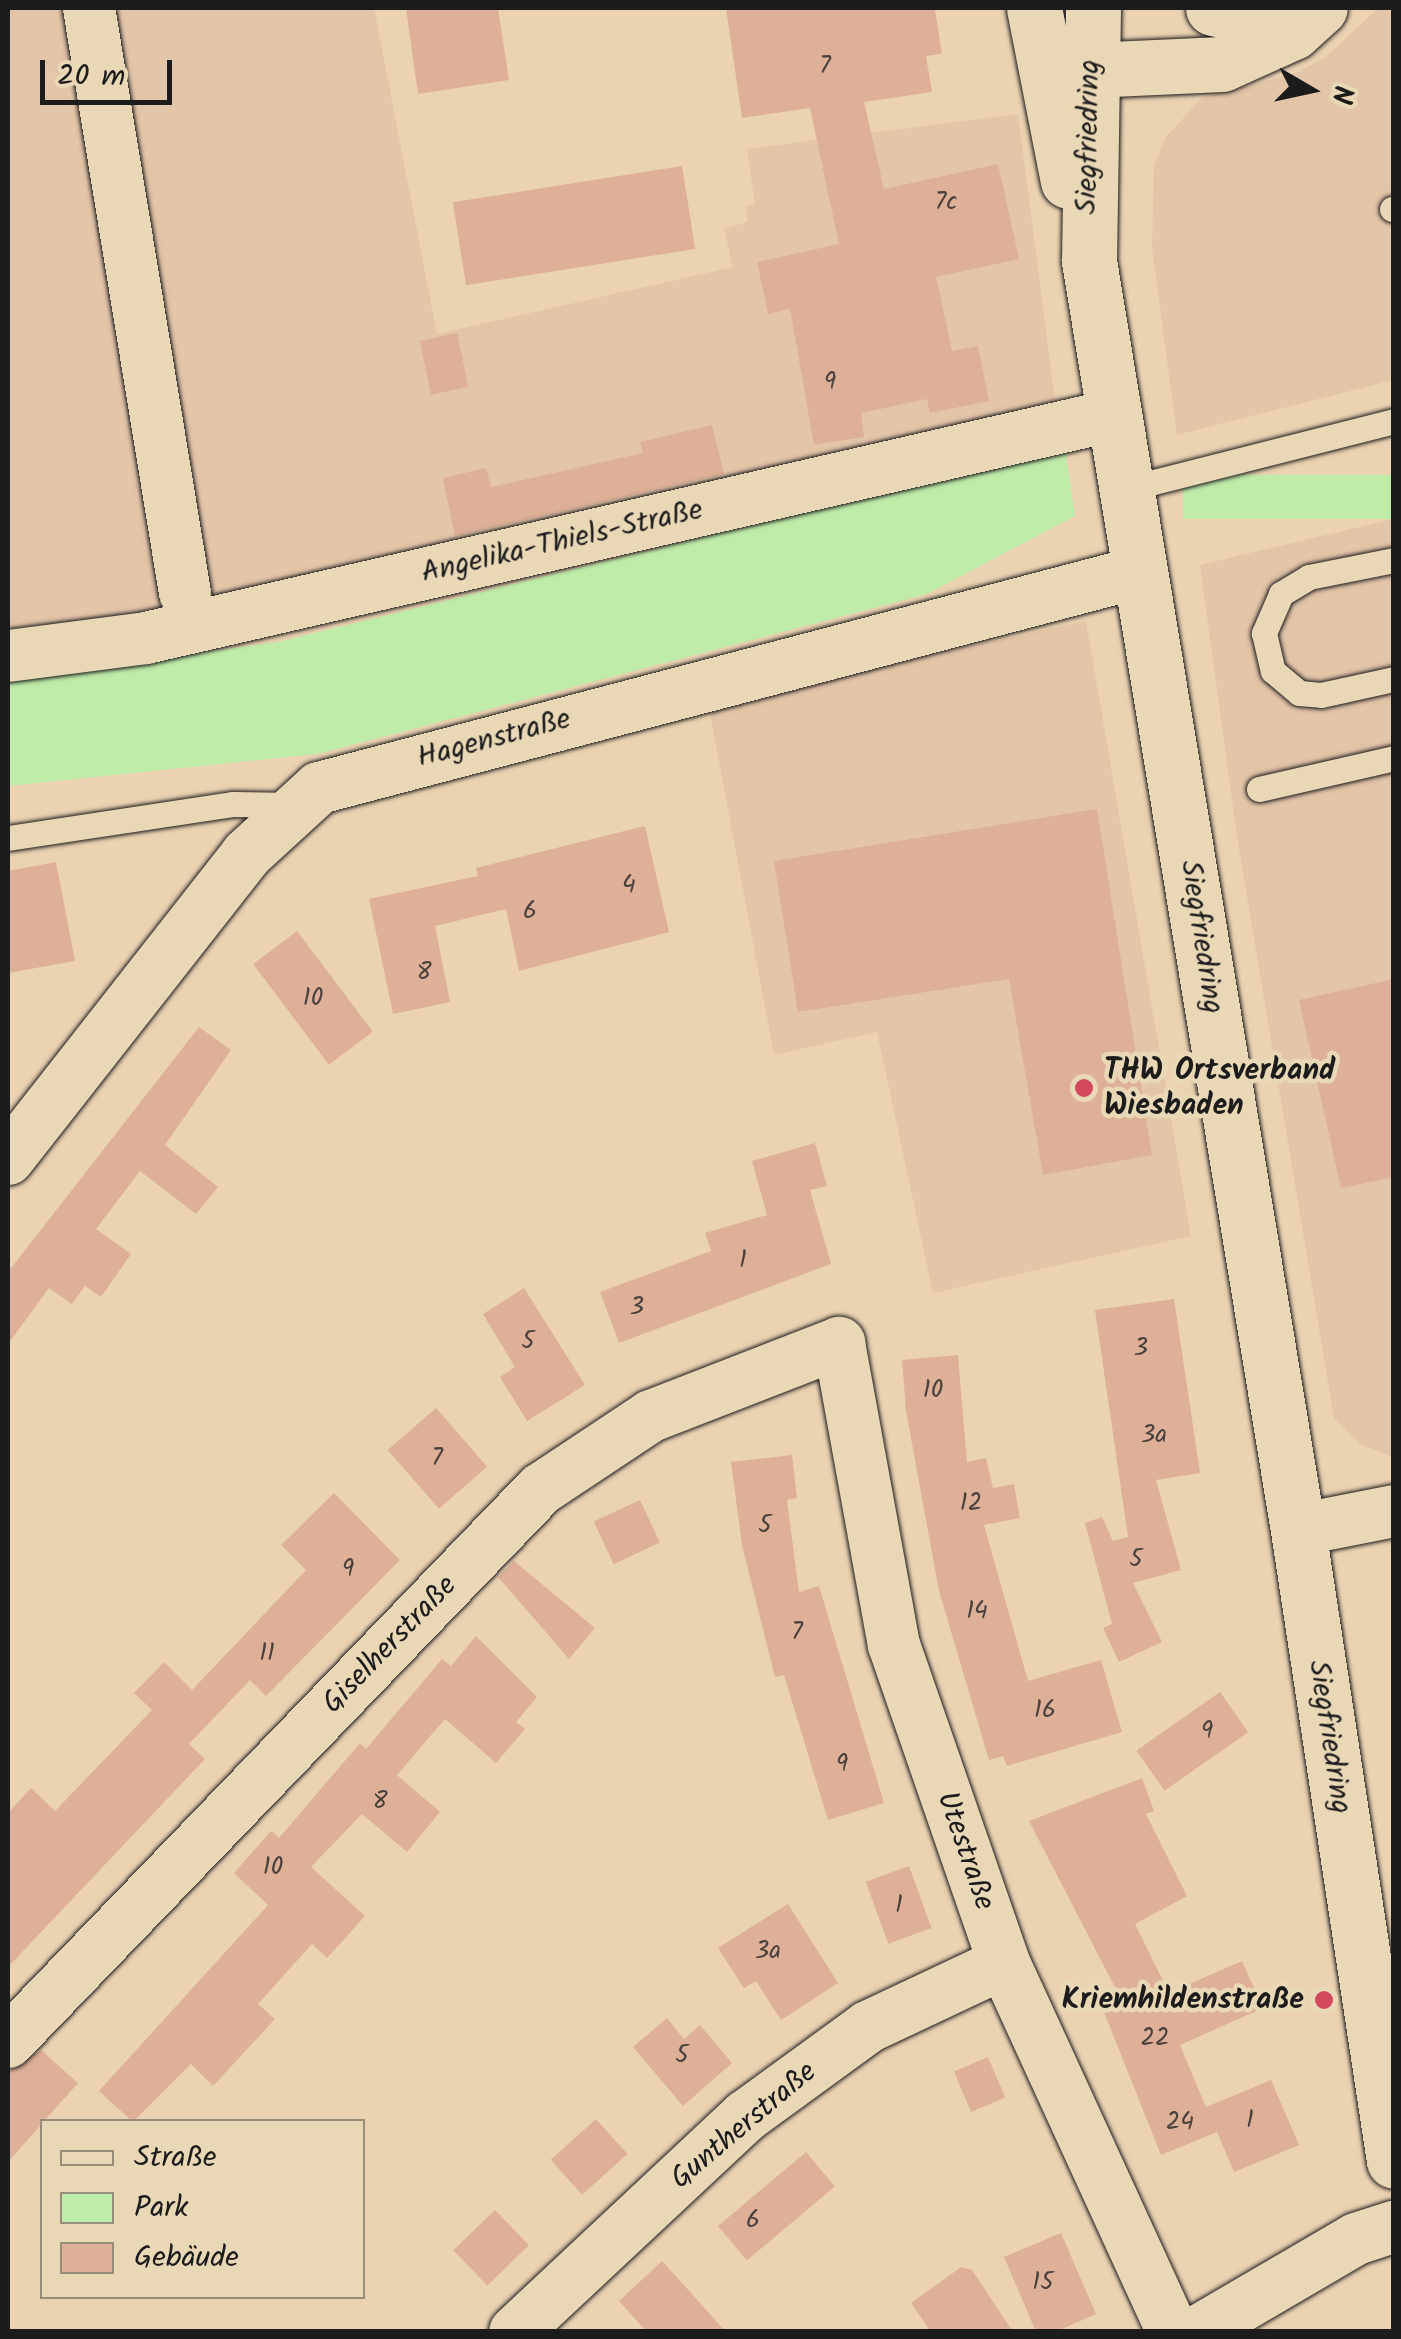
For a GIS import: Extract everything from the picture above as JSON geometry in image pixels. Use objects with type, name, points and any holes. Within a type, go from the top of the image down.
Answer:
[{"type":"main road","points":[[1034,8],[1046,95],[1089,261]]},
{"type":"main road","name":"Siegfriedring","points":[[1093,8],[1089,70],[1089,261],[1298,1530],[1394,2162]]},
{"type":"main road","points":[[1213,8],[1251,16],[1318,8]]},
{"type":"main road","points":[[1089,70],[1222,64],[1293,32],[1318,8]]},
{"type":"street","points":[[89,8],[185,593]]},
{"type":"street","name":"Angelika-Thiels-Straße","points":[[8,656],[146,638],[1114,415]]},
{"type":"street","name":"Hagenstraße","points":[[8,1158],[248,854],[296,805],[347,778],[1140,572]]},
{"type":"street","name":"Utestraße","points":[[839,1343],[894,1645],[1004,1962],[1173,2332]]},
{"type":"street","name":"Giselherstraße","points":[[8,2042],[541,1489],[651,1416],[839,1343]]},
{"type":"street","points":[[1298,1530],[1394,1511]]},
{"type":"street","name":"Guntherstraße","points":[[515,2332],[746,2116],[868,2028],[1004,1962]]},
{"type":"street","points":[[1197,2332],[1356,2240],[1394,2227]]},
{"type":"lane","points":[[1126,489],[1394,421]]},
{"type":"lane","points":[[1394,560],[1309,578],[1281,594],[1264,633],[1274,671],[1299,693],[1321,695],[1394,679]]},
{"type":"lane","points":[[1258,788],[1394,758]]},
{"type":"lane","points":[[8,838],[233,804],[296,805]]},
{"type":"shaded area","points":[[8,8],[374,8],[437,334],[733,267],[724,228],[748,222],[746,206],[755,204],[747,149],[1018,114],[1057,416],[159,620],[8,635]]},
{"type":"shaded area","points":[[1378,8],[1393,8],[1393,380],[1177,435],[1152,247],[1154,165],[1166,137],[1202,98],[1296,73],[1326,57]]},
{"type":"shaded area","points":[[1393,519],[1393,1457],[1362,1445],[1334,1418],[1237,837],[1200,565]]},
{"type":"shaded area","points":[[1086,621],[1191,1236],[933,1293],[877,1032],[774,1055],[708,703]]},
{"type":"green space","points":[[1065,448],[1075,516],[927,594],[317,754],[8,786],[8,679],[278,642]]},
{"type":"green space","points":[[1183,475],[1393,475],[1393,519],[1183,519]]},
{"type":"building","points":[[406,8],[498,8],[509,80],[418,94]]},
{"type":"building","points":[[726,8],[935,10],[942,54],[926,56],[932,92],[864,102],[884,189],[998,164],[1019,259],[936,277],[952,351],[978,346],[989,401],[930,413],[927,399],[861,413],[864,437],[814,445],[790,309],[768,314],[757,262],[839,244],[810,108],[742,118]]},
{"type":"building","points":[[682,166],[695,249],[466,285],[453,202]]},
{"type":"building","points":[[457,333],[468,387],[431,395],[420,341]]},
{"type":"building","points":[[712,425],[724,474],[455,536],[443,478],[486,468],[491,487],[643,453],[640,442]]},
{"type":"building","points":[[1097,809],[1152,1155],[1043,1175],[1009,979],[798,1012],[774,861]]},
{"type":"building","points":[[645,826],[669,932],[519,971],[506,909],[435,926],[450,1002],[393,1014],[369,899],[478,876],[476,868]]},
{"type":"building","points":[[56,862],[75,961],[8,973],[8,871]]},
{"type":"building","points":[[297,931],[373,1032],[329,1065],[253,964]]},
{"type":"building","points":[[1394,979],[1394,1177],[1341,1188],[1299,1000]]},
{"type":"building","points":[[199,1027],[231,1050],[165,1145],[218,1187],[196,1214],[140,1171],[96,1229],[131,1254],[101,1297],[85,1286],[72,1304],[49,1288],[8,1344],[8,1272]]},
{"type":"building","points":[[815,1143],[827,1186],[810,1190],[831,1264],[619,1343],[600,1292],[711,1251],[705,1233],[767,1215],[752,1161]]},
{"type":"building","points":[[524,1288],[585,1385],[527,1421],[500,1377],[515,1367],[483,1314]]},
{"type":"building","points":[[1174,1299],[1200,1473],[1156,1480],[1181,1570],[1133,1583],[1162,1642],[1119,1662],[1103,1628],[1112,1624],[1085,1523],[1102,1517],[1113,1541],[1128,1537],[1095,1310]]},
{"type":"building","points":[[958,1355],[967,1462],[986,1458],[993,1488],[1014,1484],[1020,1518],[984,1525],[1028,1681],[1101,1660],[1122,1732],[1007,1766],[1003,1756],[989,1760],[939,1591],[906,1411],[902,1360]]},
{"type":"building","points":[[436,1408],[487,1467],[439,1509],[388,1450]]},
{"type":"building","points":[[792,1455],[797,1498],[787,1500],[799,1592],[819,1586],[884,1803],[828,1820],[784,1675],[775,1677],[742,1545],[731,1462]]},
{"type":"building","points":[[334,1493],[400,1560],[266,1696],[250,1680],[189,1744],[205,1759],[8,1967],[8,1813],[31,1788],[55,1811],[152,1710],[134,1693],[164,1662],[192,1690],[306,1570],[281,1545]]},
{"type":"building","points":[[640,1500],[660,1543],[614,1564],[594,1522]]},
{"type":"building","points":[[514,1561],[595,1628],[569,1659],[498,1577]]},
{"type":"building","points":[[476,1636],[537,1697],[516,1722],[525,1729],[496,1763],[445,1719],[397,1775],[440,1812],[407,1852],[362,1814],[311,1867],[365,1916],[327,1958],[312,1944],[258,2004],[275,2019],[213,2086],[191,2064],[136,2119],[130,2119],[99,2091],[268,1905],[234,1873],[271,1831],[279,1838],[360,1743],[366,1749],[442,1659],[451,1666]]},
{"type":"building","points":[[1220,1692],[1248,1732],[1165,1791],[1136,1751]]},
{"type":"building","points":[[1142,1778],[1154,1811],[1146,1814],[1187,1896],[1135,1924],[1169,1993],[1242,1961],[1263,2008],[1180,2045],[1206,2107],[1271,2080],[1299,2145],[1234,2172],[1217,2132],[1161,2155],[1102,2007],[1121,1999],[1029,1821]]},
{"type":"building","points":[[909,1866],[932,1928],[888,1944],[866,1882]]},
{"type":"building","points":[[788,1904],[838,1983],[781,2020],[756,1981],[744,1988],[718,1948]]},
{"type":"building","points":[[667,2018],[684,2039],[700,2025],[732,2063],[683,2106],[633,2047]]},
{"type":"building","points":[[41,2050],[78,2083],[46,2119],[40,2119],[40,2126],[8,2162],[8,2072]]},
{"type":"building","points":[[988,2057],[1005,2098],[971,2112],[954,2071]]},
{"type":"building","points":[[596,2119],[627,2154],[582,2195],[551,2160]]},
{"type":"building","points":[[806,2152],[835,2186],[747,2260],[718,2226]]},
{"type":"building","points":[[495,2210],[529,2245],[487,2286],[453,2250]]},
{"type":"building","points":[[1061,2233],[1096,2314],[1055,2332],[1036,2332],[1004,2257]]},
{"type":"building","points":[[662,2261],[726,2332],[647,2332],[619,2301]]},
{"type":"building","points":[[961,2267],[972,2270],[1013,2332],[931,2332],[911,2303]]},
{"type":"place","name":"THW Ortsverband Wiesbaden","points":[[1084,1088]]},
{"type":"place","name":"Kriemhildenstraße","points":[[1324,2000]]}]
